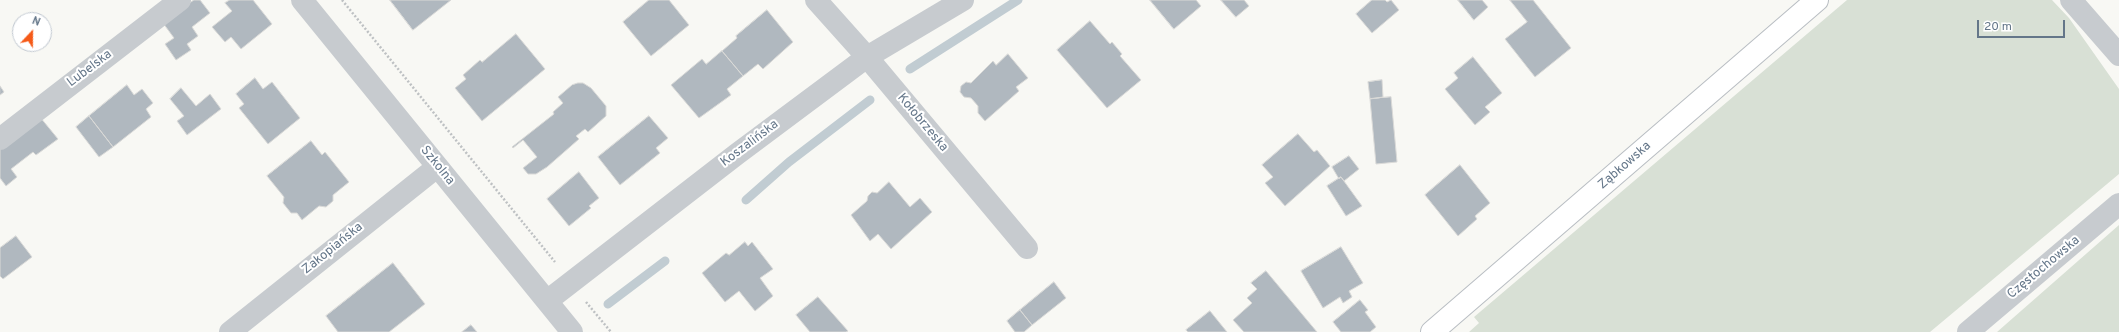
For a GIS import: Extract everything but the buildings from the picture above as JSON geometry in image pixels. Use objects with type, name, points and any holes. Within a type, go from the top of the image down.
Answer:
[{"type":"street","name":"Lubelska","points":[[0,139],[180,0]]},
{"type":"street","name":"Szkolna","points":[[302,0],[572,332]]},
{"type":"street","name":"Kołobrzeska","points":[[816,0],[867,57],[1027,248]]},
{"type":"street","name":"Koszalińska","points":[[547,301],[736,154],[867,57],[963,0]]},
{"type":"street","name":"Ząbkowska","points":[[1432,332],[1817,0]]},
{"type":"street","points":[[2071,0],[2119,55]]},
{"type":"street","name":"Zakopiańska","points":[[230,332],[437,167]]},
{"type":"street","name":"Częstochowska","points":[[1968,332],[2119,204]]},
{"type":"path","points":[[342,0],[611,332]]},
{"type":"shaded area","points":[[1847,0],[2052,0],[2069,18],[2119,89],[2119,174],[1930,332],[1469,332],[1479,323],[1474,317]]},
{"type":"shaded area","points":[[2119,225],[2119,332],[1997,332]]},
{"type":"waterway","points":[[910,69],[1018,0]]},
{"type":"waterway","points":[[746,200],[789,162],[870,100]]},
{"type":"waterway","points":[[608,304],[665,261]]}]
